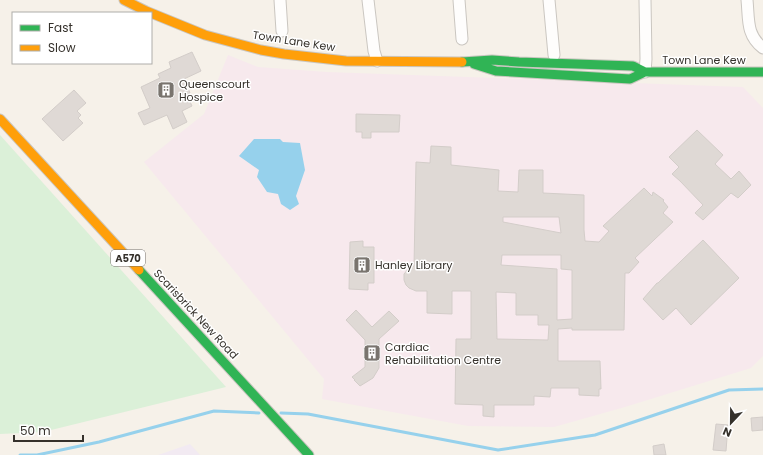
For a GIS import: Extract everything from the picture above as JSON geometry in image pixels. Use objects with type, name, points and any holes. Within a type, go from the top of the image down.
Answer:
[{"type":"main road","name":"Town Lane Kew","points":[[124,0],[148,12]]},
{"type":"main road","name":"Town Lane Kew","points":[[152,13],[205,35],[261,50],[284,54],[346,61],[469,62],[492,60],[633,66],[645,72]]},
{"type":"main road","name":"Town Lane Kew","points":[[469,62],[496,71],[630,79],[645,72],[763,72]]},
{"type":"main road","name":"Scarisbrick New Road","points":[[0,119],[308,455]]},
{"type":"street","points":[[280,0],[282,31]]},
{"type":"street","points":[[368,0],[374,51],[377,61]]},
{"type":"street","points":[[459,0],[462,39]]},
{"type":"street","points":[[549,0],[554,55]]},
{"type":"street","points":[[645,0],[645,72]]},
{"type":"street","points":[[747,0],[750,32],[757,44],[763,48]]},
{"type":"shaded area","points":[[228,55],[258,67],[327,72],[743,87],[763,108],[763,356],[751,368],[625,407],[554,427],[468,426],[322,399],[324,379],[144,162],[204,114]]},
{"type":"shaded area","points":[[190,444],[200,455],[158,455]]},
{"type":"green space","points":[[0,135],[226,387],[43,432],[0,434]]},
{"type":"water","points":[[254,139],[280,139],[283,142],[300,143],[305,170],[296,196],[299,204],[290,210],[281,204],[278,194],[267,192],[257,177],[259,170],[239,156]]},
{"type":"building","name":"Queenscourt Hospice","points":[[192,52],[201,71],[184,79],[190,93],[187,95],[192,106],[182,111],[187,122],[173,129],[167,115],[144,125],[138,113],[150,108],[141,87],[160,78],[158,74],[171,68],[169,62]]},
{"type":"building","points":[[74,90],[86,103],[77,111],[81,115],[78,118],[83,123],[63,141],[42,119]]},
{"type":"building","points":[[356,114],[400,115],[399,132],[371,132],[371,138],[362,138],[362,132],[356,132]]},
{"type":"building","points":[[697,130],[723,155],[715,164],[731,179],[739,171],[751,185],[738,198],[731,193],[703,220],[695,213],[703,205],[672,174],[679,167],[669,157]]},
{"type":"building","points":[[431,146],[451,147],[451,165],[499,170],[498,191],[518,192],[519,170],[543,170],[543,193],[584,195],[585,241],[599,242],[609,231],[603,226],[644,188],[652,196],[653,192],[664,200],[663,201],[668,207],[663,213],[673,222],[635,258],[639,262],[629,273],[625,273],[624,330],[572,330],[572,328],[558,329],[558,361],[600,361],[601,389],[599,389],[599,396],[579,395],[579,388],[551,388],[550,397],[534,396],[534,405],[494,405],[494,417],[483,416],[483,405],[455,404],[456,339],[471,339],[471,291],[452,291],[452,314],[427,313],[427,291],[416,291],[409,288],[404,280],[404,274],[408,269],[414,266],[416,162],[430,163]],"holes":[[[503,217],[559,217],[561,233],[503,222]],[[502,255],[561,255],[561,269],[572,270],[572,319],[557,320],[557,269],[501,265]],[[496,292],[516,293],[516,315],[538,315],[538,325],[549,325],[548,340],[497,339]]]},
{"type":"building","points":[[703,240],[739,278],[691,325],[676,308],[663,320],[643,299],[657,283]]},
{"type":"building","name":"Hanley Library","points":[[363,241],[363,247],[374,247],[374,283],[368,283],[368,290],[349,289],[350,242]]},
{"type":"building","name":"Cardiac Rehabilitation Centre","points":[[356,310],[372,327],[389,311],[399,321],[379,339],[379,368],[373,378],[360,386],[352,377],[365,367],[365,340],[346,320]]},
{"type":"building","points":[[763,417],[763,430],[752,431],[751,418]]},
{"type":"building","points":[[716,424],[728,425],[726,451],[713,450]]},
{"type":"building","points":[[664,444],[666,455],[654,455],[653,446]]},
{"type":"waterway","points":[[281,413],[308,414],[498,450],[595,435],[729,390],[763,389]]},
{"type":"waterway","points":[[20,455],[37,455],[99,442],[214,411],[259,413]]},
{"type":"traffic: fast","points":[[462,62],[492,60],[633,66],[645,72]]},
{"type":"traffic: fast","points":[[474,64],[496,71],[630,79],[645,72],[763,72]]},
{"type":"traffic: fast","points":[[139,270],[309,455]]},
{"type":"traffic: slow","points":[[124,0],[148,12]]},
{"type":"traffic: slow","points":[[152,13],[205,35],[261,50],[284,54],[346,61],[462,62]]},
{"type":"traffic: slow","points":[[0,119],[139,270]]},
{"type":"place","name":"Queenscourt Hospice","points":[[166,90]]},
{"type":"place","name":"Hanley Library","points":[[362,265]]},
{"type":"place","name":"Cardiac Rehabilitation Centre","points":[[372,353]]}]
